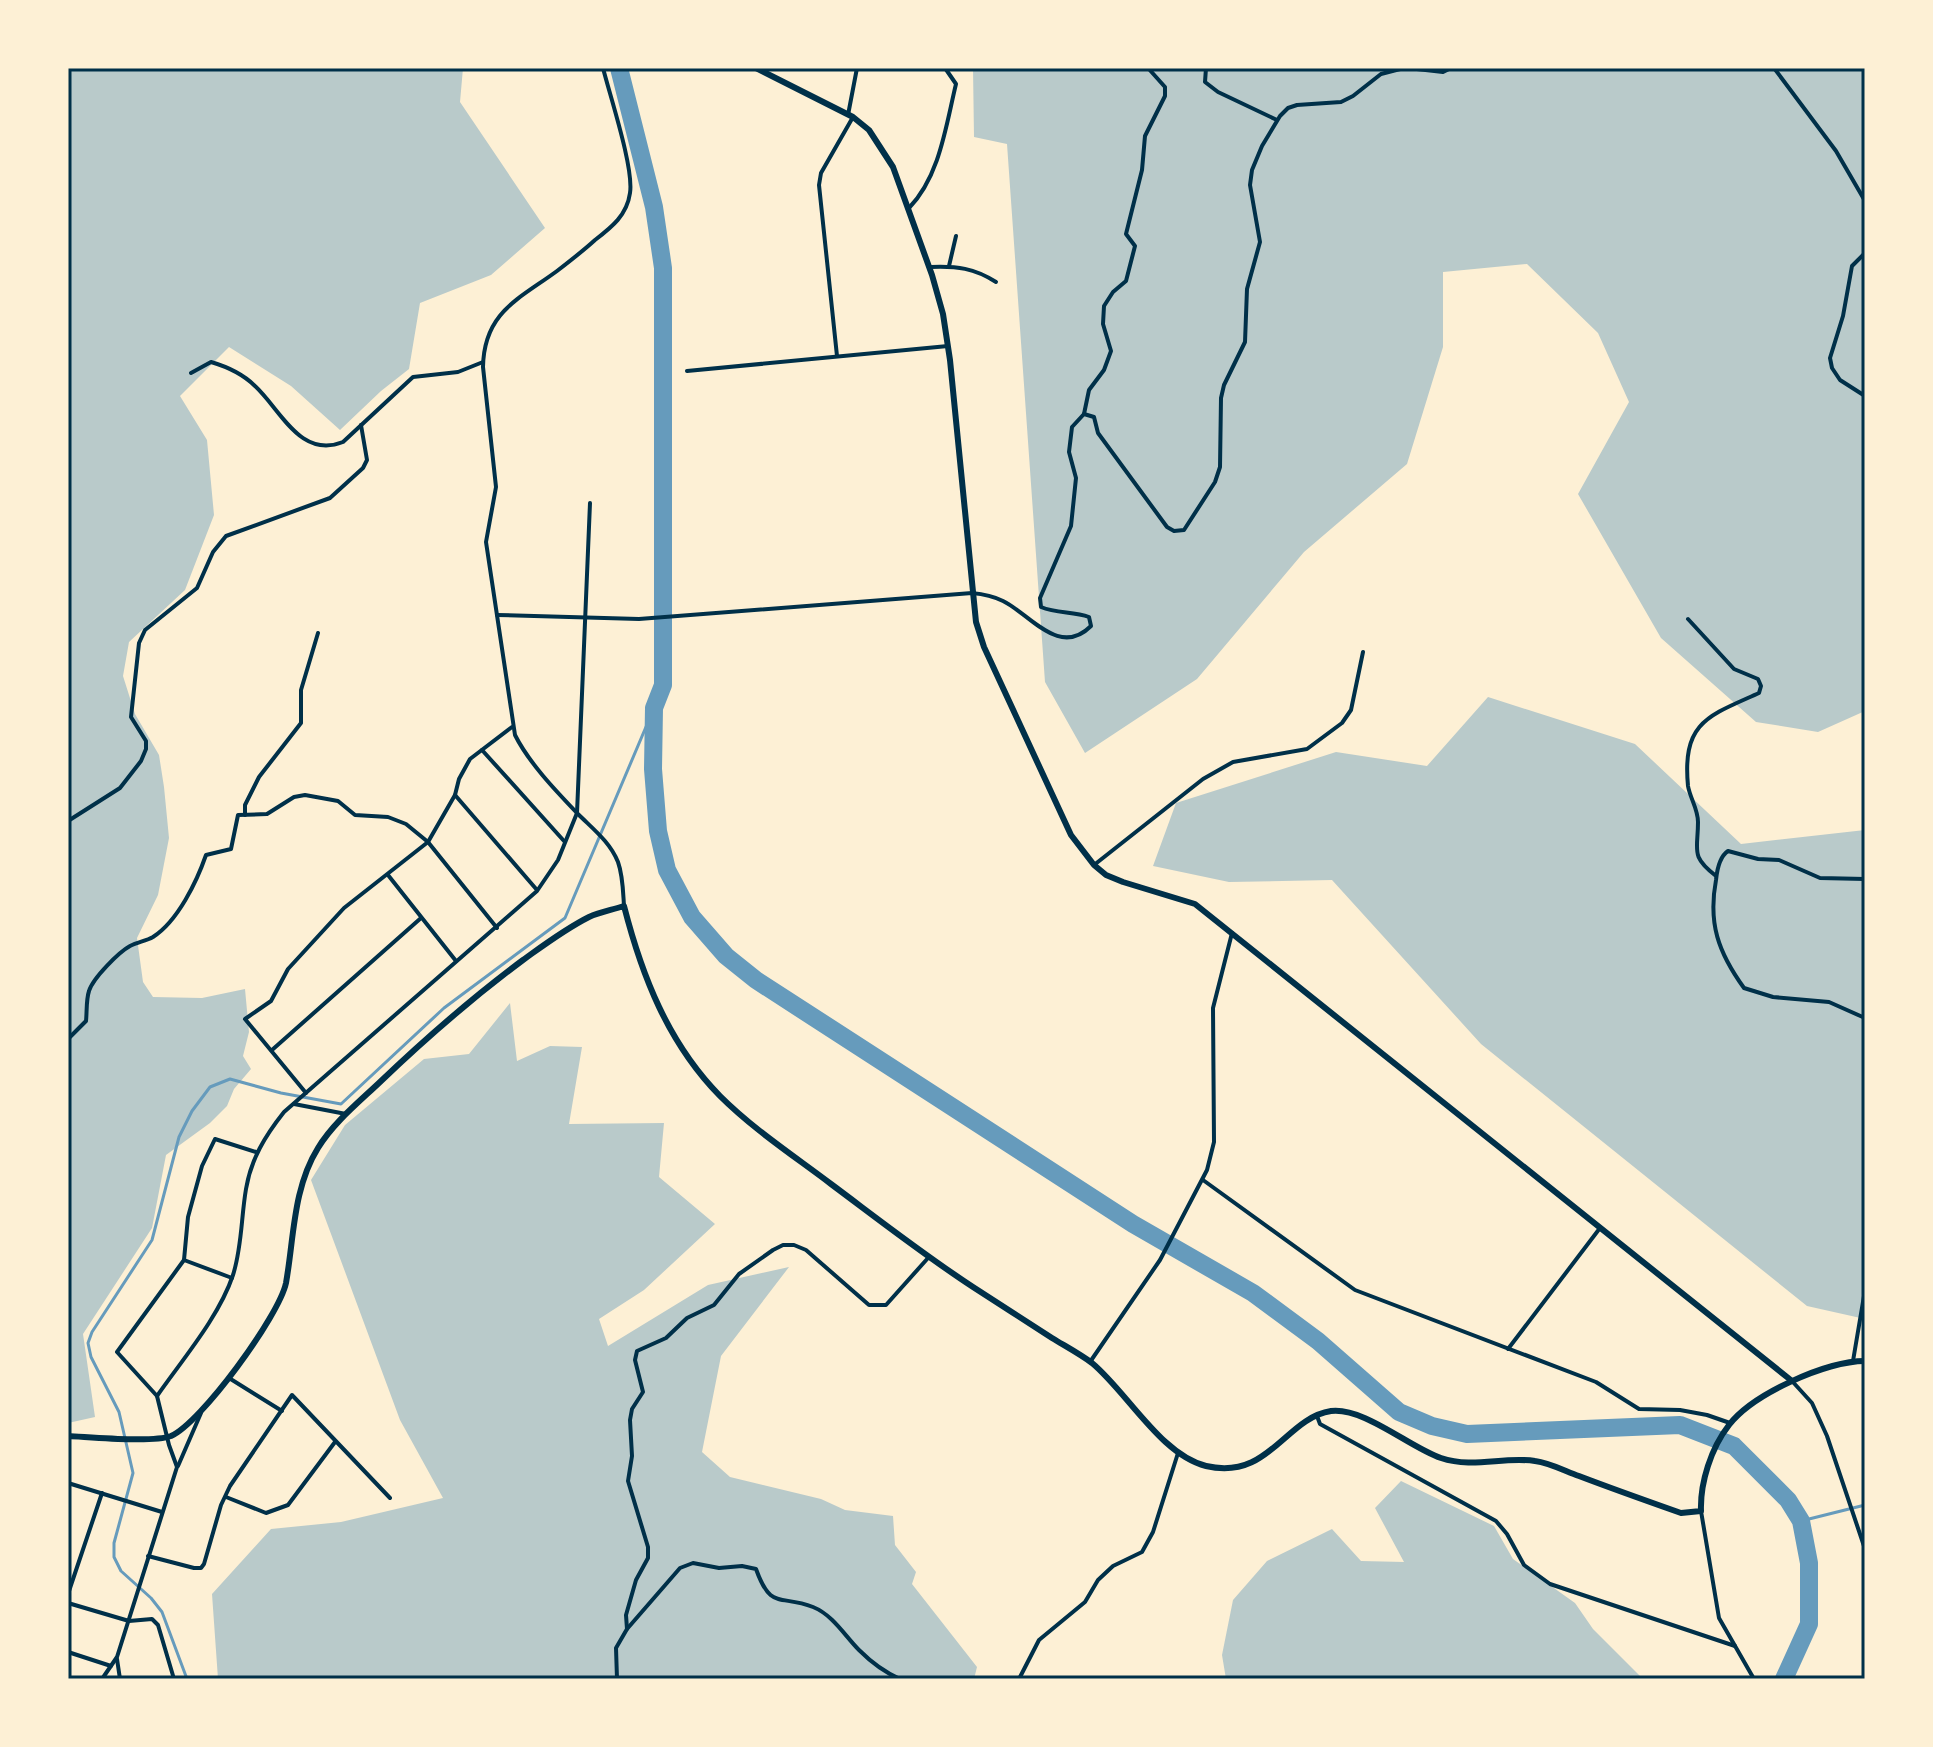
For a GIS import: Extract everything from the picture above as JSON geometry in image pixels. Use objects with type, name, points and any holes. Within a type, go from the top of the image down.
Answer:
[{"type":"main road","points":[[756,68],[850,116],[869,130],[893,167],[943,314],[976,622],[984,647],[1071,835],[1094,865],[1106,875],[1123,882],[1195,904],[1792,1381]]},
{"type":"main road","points":[[68,1436],[167,1438],[184,1429],[201,1413],[272,1314],[285,1287],[300,1192],[319,1146],[347,1114],[435,1030],[480,992],[556,936],[591,916],[624,906],[637,957],[656,1003],[688,1056],[720,1096],[928,1258],[1090,1362],[1122,1392],[1155,1431],[1196,1463],[1230,1468],[1245,1465],[1260,1459],[1317,1416],[1332,1411],[1356,1415],[1443,1459],[1482,1464],[1536,1461],[1681,1513],[1701,1511],[1700,1489],[1729,1426],[1748,1409],[1792,1381],[1820,1369],[1865,1361]]},
{"type":"street","points":[[603,68],[631,177],[628,205],[620,219],[607,231],[499,315],[487,339],[483,362],[496,487],[486,542],[512,727],[526,753],[577,813],[603,838],[617,860],[624,906]]},
{"type":"street","points":[[837,356],[819,185],[821,173],[850,116],[857,68]]},
{"type":"street","points":[[908,209],[917,200],[939,154],[956,84],[945,68]]},
{"type":"street","points":[[497,615],[675,618],[972,593],[1006,602],[1035,627],[1065,637],[1081,636],[1091,626],[1089,617],[1074,611],[1052,612],[1041,607],[1040,598],[1071,526],[1076,478],[1069,452],[1072,427],[1084,414],[1089,390],[1104,370],[1111,351],[1103,324],[1104,306],[1113,292],[1126,281],[1135,246],[1126,234],[1142,170],[1145,136],[1165,96],[1165,87],[1148,68]]},
{"type":"street","points":[[1206,68],[1205,82],[1218,92],[1277,120]]},
{"type":"street","points":[[1084,414],[1094,417],[1098,433],[1167,527],[1174,531],[1184,530],[1215,482],[1220,467],[1221,398],[1245,342],[1247,289],[1260,242],[1250,185],[1252,170],[1277,120],[1288,108],[1297,105],[1341,102],[1381,74],[1406,68],[1443,72],[1451,68]]},
{"type":"street","points":[[1774,68],[1836,151],[1865,201]]},
{"type":"street","points":[[949,266],[956,236]]},
{"type":"street","points":[[1865,253],[1852,266],[1843,316],[1830,358],[1840,380],[1865,396]]},
{"type":"street","points":[[928,267],[949,266],[979,272],[996,282]]},
{"type":"street","points":[[687,371],[948,346]]},
{"type":"street","points":[[191,373],[211,362],[235,371],[255,385],[300,438],[333,446],[343,442],[413,377],[458,372],[483,362]]},
{"type":"street","points":[[68,821],[120,788],[141,761],[146,749],[146,741],[131,717],[139,643],[145,630],[197,588],[213,552],[226,536],[330,498],[363,468],[367,460],[361,425]]},
{"type":"street","points":[[157,1396],[215,1312],[232,1278],[239,1256],[246,1189],[256,1152],[270,1129],[306,1093],[537,891],[558,860],[577,813],[590,503]]},
{"type":"street","points":[[1688,619],[1734,669],[1758,679],[1761,686],[1759,693],[1709,716],[1688,745],[1688,789],[1698,821],[1695,850],[1702,865],[1716,876]]},
{"type":"street","points":[[245,815],[245,805],[259,777],[301,723],[301,690],[318,633]]},
{"type":"street","points":[[1094,865],[1203,779],[1233,762],[1307,749],[1342,723],[1351,710],[1363,652]]},
{"type":"street","points":[[306,1093],[245,1019],[271,1001],[288,969],[344,908],[428,842],[455,795],[459,779],[470,759],[512,727]]},
{"type":"street","points":[[482,750],[564,841]]},
{"type":"street","points":[[68,1039],[86,1021],[89,989],[116,956],[154,936],[168,923],[200,875],[206,855],[231,849],[238,815],[267,814],[294,797],[305,795],[338,801],[355,815],[388,817],[406,824],[428,842],[497,928]]},
{"type":"street","points":[[455,795],[537,891]]},
{"type":"street","points":[[1865,879],[1820,878],[1779,860],[1758,859],[1728,851],[1722,855],[1716,876],[1712,908],[1713,927],[1744,988],[1773,997],[1829,1002],[1865,1018]]},
{"type":"street","points":[[388,875],[457,961]]},
{"type":"street","points":[[272,1050],[421,918]]},
{"type":"street","points":[[1090,1362],[1160,1260],[1203,1180],[1214,1142],[1213,1008],[1232,933]]},
{"type":"street","points":[[294,1104],[347,1114]]},
{"type":"street","points":[[177,1467],[157,1396],[117,1352],[184,1260],[188,1217],[202,1166],[215,1139],[256,1152]]},
{"type":"street","points":[[1203,1180],[1355,1290],[1596,1382],[1639,1409],[1680,1410],[1707,1415],[1729,1426]]},
{"type":"street","points":[[1508,1349],[1600,1228]]},
{"type":"street","points":[[1865,1230],[1865,1240]]},
{"type":"street","points":[[627,1629],[626,1615],[636,1580],[648,1558],[648,1547],[628,1481],[632,1456],[630,1420],[632,1409],[643,1392],[635,1360],[637,1351],[666,1338],[687,1318],[714,1305],[739,1274],[783,1245],[806,1250],[869,1305],[878,1307],[886,1305],[928,1258]]},
{"type":"street","points":[[184,1260],[232,1278]]},
{"type":"street","points":[[1853,1361],[1865,1290]]},
{"type":"street","points":[[229,1378],[282,1411]]},
{"type":"street","points":[[1792,1381],[1812,1403],[1827,1436],[1865,1549]]},
{"type":"street","points":[[148,1556],[201,1568],[230,1486],[292,1395],[390,1498]]},
{"type":"street","points":[[102,1679],[117,1657],[177,1467],[201,1413]]},
{"type":"street","points":[[1317,1416],[1320,1424],[1496,1521],[1524,1565],[1550,1584],[1735,1646]]},
{"type":"street","points":[[226,1497],[266,1513],[288,1505],[335,1441]]},
{"type":"street","points":[[1019,1679],[1039,1640],[1085,1602],[1098,1580],[1113,1566],[1142,1552],[1153,1532],[1178,1451]]},
{"type":"street","points":[[68,1483],[162,1512]]},
{"type":"street","points":[[68,1594],[102,1493]]},
{"type":"street","points":[[1701,1511],[1719,1618],[1754,1679]]},
{"type":"street","points":[[617,1679],[616,1648],[627,1629],[680,1568],[693,1563],[719,1568],[742,1566],[756,1569],[762,1587],[773,1598],[815,1607],[841,1628],[857,1649],[881,1670],[900,1679]]},
{"type":"street","points":[[68,1603],[129,1621],[152,1619],[158,1625],[174,1679]]},
{"type":"street","points":[[68,1652],[111,1666]]},
{"type":"street","points":[[117,1657],[120,1679]]},
{"type":"shaded area","points":[[68,68],[463,68],[460,102],[545,228],[491,275],[420,303],[409,369],[340,430],[291,386],[229,347],[180,396],[207,440],[214,515],[185,590],[129,642],[123,676],[135,714],[159,755],[169,838],[158,895],[137,938],[143,982],[153,997],[202,998],[245,989],[249,1032],[243,1056],[251,1069],[234,1089],[227,1106],[210,1123],[166,1155],[152,1228],[83,1334],[95,1417],[68,1423]]},
{"type":"shaded area","points":[[973,68],[1865,68],[1865,711],[1818,732],[1756,722],[1661,638],[1578,494],[1629,402],[1598,333],[1527,264],[1443,272],[1443,347],[1407,464],[1304,552],[1197,679],[1085,753],[1045,682],[1007,144],[974,137]]},
{"type":"shaded area","points":[[1488,697],[1635,744],[1741,844],[1865,830],[1865,1319],[1807,1306],[1481,1044],[1332,880],[1229,882],[1153,866],[1176,803],[1336,752],[1427,766]]},
{"type":"shaded area","points":[[510,1003],[517,1061],[550,1046],[582,1047],[569,1124],[664,1123],[659,1177],[715,1224],[644,1290],[599,1319],[608,1346],[708,1285],[789,1267],[721,1356],[702,1452],[730,1477],[821,1499],[845,1510],[893,1516],[895,1545],[916,1572],[912,1584],[977,1667],[974,1679],[218,1679],[212,1594],[271,1529],[341,1522],[443,1498],[400,1420],[311,1180],[345,1125],[424,1059],[469,1054]]},
{"type":"shaded area","points":[[1401,1481],[1494,1526],[1513,1559],[1575,1603],[1593,1629],[1643,1679],[1226,1679],[1222,1655],[1233,1600],[1267,1561],[1332,1529],[1361,1561],[1404,1562],[1375,1508]]},
{"type":"waterway","points":[[619,68],[654,207],[663,268],[663,685],[654,708],[653,769],[658,831],[667,870],[692,917],[726,956],[756,980],[1133,1224],[1253,1293],[1318,1341],[1399,1412],[1432,1426],[1467,1434],[1680,1425],[1734,1446],[1788,1500],[1801,1521],[1809,1563],[1809,1624],[1784,1679]]},
{"type":"waterway","points":[[187,1679],[162,1612],[121,1571],[114,1557],[114,1543],[133,1473],[119,1412],[91,1357],[88,1343],[92,1332],[152,1240],[179,1137],[192,1111],[210,1087],[230,1079],[281,1093],[341,1104],[444,1008],[565,918],[654,708]]},
{"type":"waterway","points":[[1801,1521],[1865,1505]]}]
